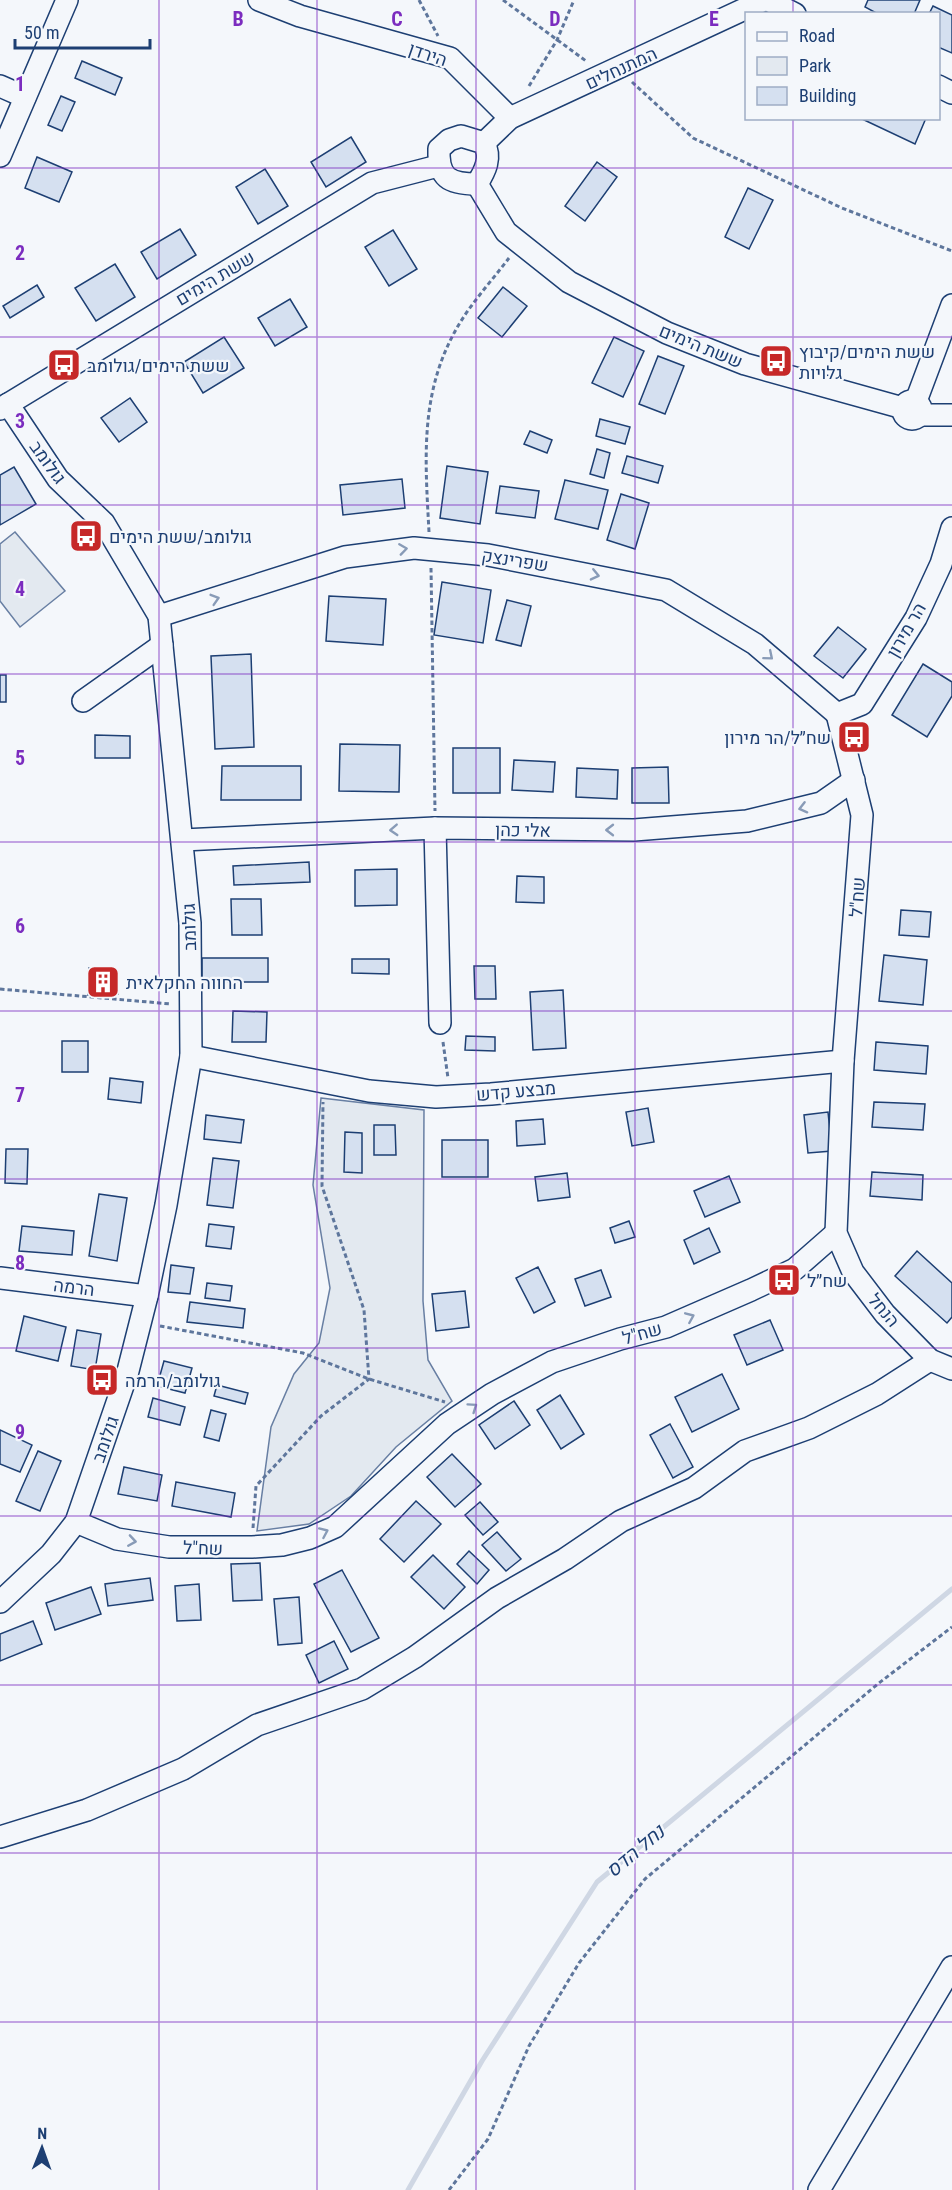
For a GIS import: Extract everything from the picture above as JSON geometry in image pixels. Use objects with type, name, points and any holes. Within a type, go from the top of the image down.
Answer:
[{"type":"street","points":[[0,156],[67,0]]},
{"type":"street","name":"הירדן","points":[[259,0],[300,16],[450,58],[510,118]]},
{"type":"street","name":"המתנחלים","points":[[484,143],[510,118],[766,0],[791,12]]},
{"type":"street","points":[[0,86],[25,97]]},
{"type":"street","points":[[461,136],[484,143],[488,150],[488,162],[477,184],[460,184],[443,175],[438,166],[439,149],[449,140],[461,136]]},
{"type":"street","name":"ששת הימים","points":[[4,406],[372,183],[438,166]]},
{"type":"street","name":"ששת הימים","points":[[477,184],[506,232],[569,282],[667,333],[745,364],[913,408],[952,415]]},
{"type":"street","points":[[913,408],[952,305]]},
{"type":"street","name":"גולומב","points":[[4,406],[58,479],[104,523],[159,616],[190,923],[191,1056],[166,1205],[128,1371],[76,1522]]},
{"type":"street","name":"הר מירון","points":[[837,714],[862,704],[916,618],[941,564],[952,528]]},
{"type":"street","name":"שפרינצק","points":[[159,616],[345,557],[414,548],[498,556],[666,590],[755,644],[837,714]]},
{"type":"street","points":[[83,701],[162,645]]},
{"type":"street","name":"שח\"ל","points":[[76,1522],[117,1539],[159,1545],[223,1549],[252,1548],[282,1545],[310,1538],[335,1527],[447,1424],[492,1394],[552,1362],[620,1339],[666,1327],[795,1269],[836,1233],[843,1061],[862,815],[837,714]]},
{"type":"street","name":"אלי כהן","points":[[183,840],[435,828],[634,830],[747,821],[821,803],[854,780]]},
{"type":"street","points":[[435,828],[440,1023]]},
{"type":"street","name":"מבצע קדש","points":[[191,1056],[369,1090],[450,1096],[843,1061]]},
{"type":"street","name":"הנחל","points":[[836,1233],[853,1272],[885,1314],[930,1360],[952,1369]]},
{"type":"street","name":"הרמה","points":[[0,1278],[147,1296]]},
{"type":"street","points":[[0,1837],[87,1810],[183,1769],[257,1725],[362,1689],[415,1657],[497,1598],[565,1559],[621,1521],[694,1488],[745,1451],[809,1428],[877,1394],[930,1360]]},
{"type":"street","points":[[0,1602],[51,1554],[76,1522]]},
{"type":"street","points":[[819,2190],[952,1967]]},
{"type":"path","points":[[419,0],[450,58]]},
{"type":"path","points":[[503,0],[584,60],[618,70],[693,138],[842,208],[952,251]]},
{"type":"path","points":[[528,89],[557,40],[574,0]]},
{"type":"path","points":[[435,828],[430,549],[425,465],[426,418],[438,370],[461,321],[520,243]]},
{"type":"path","points":[[0,989],[191,1006]]},
{"type":"path","points":[[440,1023],[450,1096]]},
{"type":"path","points":[[323,1082],[322,1186],[364,1310],[369,1379]]},
{"type":"path","points":[[140,1322],[303,1353],[369,1379],[470,1410]]},
{"type":"path","points":[[252,1548],[256,1486],[321,1416],[369,1379]]},
{"type":"path","points":[[449,2190],[488,2139],[529,2046],[579,1964],[645,1880],[879,1683],[952,1627]]},
{"type":"green space","points":[[15,532],[65,591],[20,627],[0,601],[0,544]]},
{"type":"green space","points":[[321,1098],[424,1110],[423,1301],[428,1360],[452,1401],[396,1447],[351,1496],[309,1524],[257,1531],[271,1427],[294,1374],[319,1343],[330,1288],[313,1185]]},
{"type":"building","points":[[868,0],[920,0],[915,12],[874,12],[865,7]]},
{"type":"building","points":[[933,6],[952,15],[952,53],[940,48],[940,12],[930,12]]},
{"type":"building","points":[[82,61],[122,78],[115,95],[75,78]]},
{"type":"building","points":[[61,96],[75,102],[62,131],[48,125]]},
{"type":"building","points":[[864,120],[925,120],[915,144]]},
{"type":"building","points":[[351,137],[366,162],[326,187],[311,162]]},
{"type":"building","points":[[37,157],[72,172],[59,202],[25,188]]},
{"type":"building","points":[[597,162],[617,177],[585,221],[565,206]]},
{"type":"building","points":[[265,169],[288,206],[258,224],[236,187]]},
{"type":"building","points":[[748,188],[773,200],[749,249],[725,237]]},
{"type":"building","points":[[180,229],[196,255],[157,279],[141,252]]},
{"type":"building","points":[[393,230],[417,269],[389,286],[365,247]]},
{"type":"building","points":[[115,264],[135,297],[96,321],[75,288]]},
{"type":"building","points":[[37,285],[44,297],[10,318],[3,306]]},
{"type":"building","points":[[503,287],[527,306],[502,337],[478,318]]},
{"type":"building","points":[[290,299],[307,327],[275,346],[258,318]]},
{"type":"building","points":[[224,337],[244,368],[203,393],[184,362]]},
{"type":"building","points":[[614,337],[644,351],[623,397],[592,383]]},
{"type":"building","points":[[658,356],[684,366],[665,414],[639,404]]},
{"type":"building","points":[[130,398],[147,422],[119,442],[101,418]]},
{"type":"building","points":[[600,419],[630,427],[625,444],[596,436]]},
{"type":"building","points":[[530,431],[552,440],[547,453],[524,444]]},
{"type":"building","points":[[597,449],[610,453],[604,478],[590,474]]},
{"type":"building","points":[[627,456],[663,466],[658,483],[622,473]]},
{"type":"building","points":[[447,466],[488,472],[480,524],[440,518]]},
{"type":"building","points":[[14,467],[36,504],[0,525],[0,475]]},
{"type":"building","points":[[402,479],[405,508],[343,515],[340,485]]},
{"type":"building","points":[[565,480],[608,490],[598,529],[555,519]]},
{"type":"building","points":[[500,486],[539,491],[535,518],[496,513]]},
{"type":"building","points":[[621,494],[649,503],[635,549],[607,540]]},
{"type":"building","points":[[442,582],[491,590],[483,643],[434,635]]},
{"type":"building","points":[[329,596],[386,599],[383,645],[326,641]]},
{"type":"building","points":[[507,600],[531,606],[521,646],[496,640]]},
{"type":"building","points":[[838,627],[866,649],[843,678],[814,656]]},
{"type":"building","points":[[251,654],[254,747],[215,749],[211,656]]},
{"type":"building","points":[[923,664],[952,682],[952,696],[927,737],[892,715]]},
{"type":"building","points":[[0,675],[6,675],[6,702],[0,702]]},
{"type":"building","points":[[95,735],[130,736],[130,758],[95,758]]},
{"type":"building","points":[[340,744],[400,745],[399,792],[339,791]]},
{"type":"building","points":[[453,748],[500,748],[500,793],[453,793]]},
{"type":"building","points":[[514,760],[555,762],[553,792],[512,790]]},
{"type":"building","points":[[222,766],[301,766],[301,800],[221,800]]},
{"type":"building","points":[[668,767],[669,803],[632,803],[632,768]]},
{"type":"building","points":[[577,768],[618,770],[617,799],[576,797]]},
{"type":"building","points":[[309,862],[310,882],[234,885],[233,866]]},
{"type":"building","points":[[397,869],[397,905],[355,906],[355,870]]},
{"type":"building","points":[[517,876],[544,877],[544,903],[516,902]]},
{"type":"building","points":[[231,899],[261,899],[262,935],[232,935]]},
{"type":"building","points":[[901,910],[931,912],[929,937],[899,935]]},
{"type":"building","points":[[884,955],[927,960],[923,1005],[879,1001]]},
{"type":"building","points":[[202,958],[268,958],[268,982],[202,982]]},
{"type":"building","points":[[352,959],[389,959],[389,974],[352,973]]},
{"type":"building","points":[[474,966],[495,966],[496,999],[475,999]]},
{"type":"building","name":"החווה החקלאית","points":[[89,968],[117,970],[118,994],[88,995]]},
{"type":"building","points":[[563,990],[566,1048],[533,1050],[530,992]]},
{"type":"building","points":[[233,1011],[267,1012],[266,1042],[232,1042]]},
{"type":"building","points":[[466,1036],[495,1037],[495,1051],[465,1050]]},
{"type":"building","points":[[62,1041],[88,1041],[88,1072],[62,1072]]},
{"type":"building","points":[[876,1042],[928,1046],[926,1074],[874,1070]]},
{"type":"building","points":[[110,1078],[143,1082],[141,1103],[108,1099]]},
{"type":"building","points":[[874,1102],[925,1104],[923,1130],[872,1127]]},
{"type":"building","points":[[648,1108],[654,1142],[632,1146],[626,1112]]},
{"type":"building","points":[[828,1112],[832,1151],[808,1153],[804,1115]]},
{"type":"building","points":[[206,1115],[244,1120],[241,1143],[204,1139]]},
{"type":"building","points":[[543,1119],[545,1144],[517,1146],[516,1121]]},
{"type":"building","points":[[374,1125],[395,1125],[396,1155],[374,1155]]},
{"type":"building","points":[[345,1132],[362,1133],[362,1173],[344,1172]]},
{"type":"building","points":[[442,1140],[488,1140],[488,1177],[442,1177]]},
{"type":"building","points":[[6,1149],[28,1149],[27,1184],[5,1183]]},
{"type":"building","points":[[213,1158],[239,1161],[233,1208],[207,1205]]},
{"type":"building","points":[[872,1172],[923,1175],[922,1200],[870,1196]]},
{"type":"building","points":[[567,1173],[570,1197],[538,1201],[535,1177]]},
{"type":"building","points":[[729,1176],[740,1202],[705,1217],[694,1191]]},
{"type":"building","points":[[99,1194],[127,1198],[117,1261],[89,1256]]},
{"type":"building","points":[[629,1221],[635,1237],[615,1243],[610,1228]]},
{"type":"building","points":[[209,1224],[234,1227],[231,1249],[206,1246]]},
{"type":"building","points":[[22,1226],[74,1231],[72,1255],[19,1251]]},
{"type":"building","points":[[709,1228],[720,1252],[694,1264],[684,1240]]},
{"type":"building","points":[[917,1251],[952,1283],[952,1317],[947,1323],[895,1276]]},
{"type":"building","points":[[171,1265],[194,1268],[190,1294],[168,1292]]},
{"type":"building","points":[[538,1267],[555,1302],[534,1313],[516,1278]]},
{"type":"building","points":[[601,1270],[611,1297],[585,1306],[575,1279]]},
{"type":"building","points":[[207,1283],[232,1286],[230,1301],[205,1298]]},
{"type":"building","points":[[465,1291],[469,1327],[436,1331],[432,1294]]},
{"type":"building","points":[[190,1302],[245,1309],[243,1328],[187,1322]]},
{"type":"building","points":[[24,1316],[66,1327],[58,1361],[16,1351]]},
{"type":"building","points":[[770,1320],[783,1350],[747,1365],[734,1335]]},
{"type":"building","points":[[77,1330],[101,1334],[95,1370],[71,1366]]},
{"type":"building","points":[[164,1361],[192,1368],[185,1393],[157,1386]]},
{"type":"building","points":[[722,1374],[739,1409],[692,1432],[675,1397]]},
{"type":"building","points":[[217,1385],[248,1393],[245,1404],[214,1396]]},
{"type":"building","points":[[560,1395],[584,1434],[561,1449],[537,1410]]},
{"type":"building","points":[[153,1398],[185,1407],[180,1425],[148,1417]]},
{"type":"building","points":[[514,1401],[530,1425],[495,1449],[479,1425]]},
{"type":"building","points":[[211,1410],[226,1414],[219,1441],[204,1437]]},
{"type":"building","points":[[670,1424],[693,1467],[673,1478],[650,1435]]},
{"type":"building","points":[[0,1430],[32,1445],[20,1472],[0,1464]]},
{"type":"building","points":[[38,1451],[61,1461],[40,1511],[16,1501]]},
{"type":"building","points":[[452,1454],[481,1484],[455,1507],[427,1477]]},
{"type":"building","points":[[124,1467],[162,1475],[157,1501],[118,1494]]},
{"type":"building","points":[[176,1482],[235,1493],[231,1517],[172,1506]]},
{"type":"building","points":[[416,1501],[441,1524],[404,1562],[380,1539]]},
{"type":"building","points":[[480,1502],[498,1522],[483,1535],[465,1515]]},
{"type":"building","points":[[497,1532],[521,1559],[506,1571],[482,1545]]},
{"type":"building","points":[[469,1551],[489,1570],[477,1584],[457,1564]]},
{"type":"building","points":[[433,1555],[465,1587],[444,1609],[411,1577]]},
{"type":"building","points":[[260,1563],[262,1600],[233,1601],[231,1564]]},
{"type":"building","points":[[342,1570],[379,1638],[351,1652],[314,1584]]},
{"type":"building","points":[[150,1578],[153,1600],[108,1606],[105,1584]]},
{"type":"building","points":[[199,1584],[201,1620],[177,1621],[175,1586]]},
{"type":"building","points":[[91,1587],[101,1614],[55,1630],[46,1603]]},
{"type":"building","points":[[299,1597],[302,1643],[278,1645],[274,1599]]},
{"type":"building","points":[[33,1621],[42,1644],[0,1661],[0,1634]]},
{"type":"building","points":[[334,1641],[348,1669],[319,1683],[306,1655]]},
{"type":"waterway","name":"נחל הדס","points":[[408,2190],[482,2061],[597,1882],[952,1589]]},
{"type":"place","name":"ששת הימים/קיבוץ גלויות","points":[[776,361]]},
{"type":"place","name":"ששת הימים/גולומב","points":[[64,365]]},
{"type":"place","name":"גולומב/ששת הימים","points":[[86,536]]},
{"type":"place","name":"שח״ל/הר מירון","points":[[854,737]]},
{"type":"place","name":"החווה החקלאית","points":[[103,982]]},
{"type":"place","name":"שח״ל","points":[[784,1280]]},
{"type":"place","name":"גולומב/הרמה","points":[[102,1380]]}]
